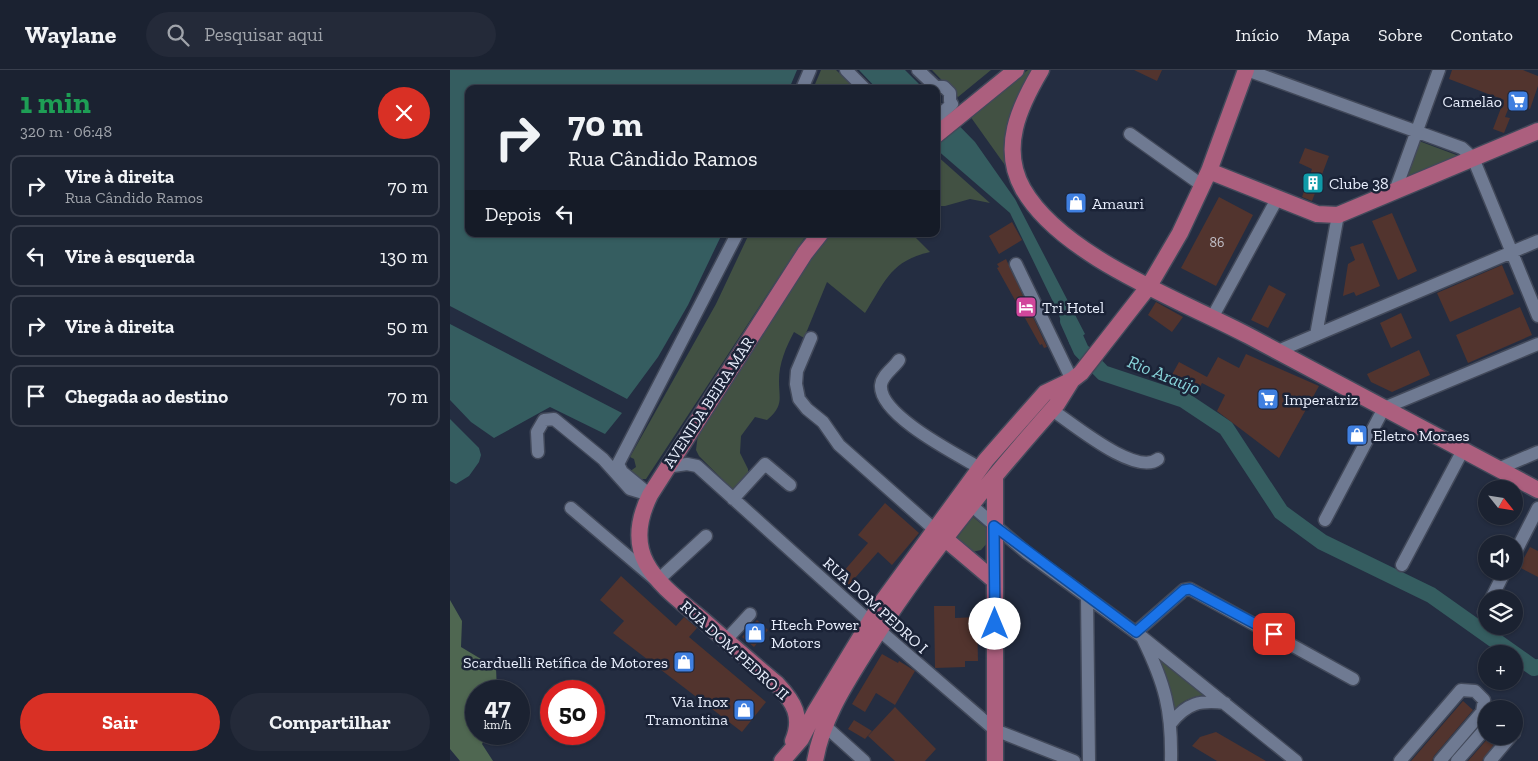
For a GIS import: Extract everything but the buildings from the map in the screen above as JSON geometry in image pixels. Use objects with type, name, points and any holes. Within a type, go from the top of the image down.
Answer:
[{"type":"main road","points":[[940,130],[956,109],[1016,70]]},
{"type":"main road","points":[[1042,70],[1019,109],[1014,129],[1013,160],[1022,188],[1043,215],[1068,237],[1102,260],[1149,286],[1213,316],[1538,490]]},
{"type":"main road","points":[[940,534],[971,506],[1052,410],[1076,376],[1104,346],[1149,286],[1206,179],[1247,70]]},
{"type":"main road","points":[[1206,179],[1277,199],[1317,214],[1338,215],[1350,212],[1538,130]]},
{"type":"main road","name":"AVENIDA BEIRA MAR","points":[[657,581],[637,558],[642,513],[650,494],[805,253],[818,237]]},
{"type":"main road","points":[[784,760],[801,739],[815,712],[874,625],[940,534],[980,468],[1045,393],[1076,376]]},
{"type":"main road","points":[[995,476],[995,761]]},
{"type":"main road","points":[[940,534],[995,581]]},
{"type":"main road","points":[[973,562],[982,560],[995,547]]},
{"type":"main road","name":"RUA DOM PEDRO II","points":[[657,581],[777,684],[794,703],[798,720],[796,733],[784,760]]},
{"type":"main road","points":[[815,761],[824,725],[874,625]]},
{"type":"street","points":[[804,85],[810,70]]},
{"type":"street","points":[[846,70],[861,85]]},
{"type":"street","points":[[918,70],[933,85]]},
{"type":"street","points":[[1247,70],[1462,148],[1472,158],[1538,316]]},
{"type":"street","points":[[1395,191],[1439,70]]},
{"type":"street","points":[[940,88],[948,89],[956,109],[940,116]]},
{"type":"street","points":[[1130,134],[1206,179]]},
{"type":"street","points":[[1213,316],[1277,199]]},
{"type":"street","points":[[1316,335],[1338,215]]},
{"type":"street","points":[[650,494],[622,472],[618,464],[735,237]]},
{"type":"street","points":[[1278,351],[1538,241]]},
{"type":"street","points":[[1016,264],[1076,376]]},
{"type":"street","points":[[811,338],[797,371],[796,384],[799,399],[807,409],[823,422],[839,445],[940,534]]},
{"type":"street","points":[[1325,520],[1384,408],[1538,344]]},
{"type":"street","points":[[900,360],[884,378],[881,386],[884,397],[895,412],[916,430],[980,468]]},
{"type":"street","points":[[1052,410],[1082,430],[1093,440],[1117,453],[1142,464],[1152,463],[1158,459]]},
{"type":"street","points":[[538,452],[537,432],[544,420],[554,419],[602,460],[630,489],[650,494]]},
{"type":"street","points":[[1402,565],[1463,450]]},
{"type":"street","points":[[1498,469],[1538,452]]},
{"type":"street","name":"RUA DOM PEDRO I","points":[[666,467],[676,464],[697,466],[874,625],[995,730],[1074,761]]},
{"type":"street","points":[[733,499],[764,464],[790,484]]},
{"type":"street","points":[[971,506],[994,526],[1139,635],[1296,761]]},
{"type":"street","points":[[571,508],[637,558]]},
{"type":"street","points":[[1523,537],[1538,508]]},
{"type":"street","points":[[657,581],[706,536]]},
{"type":"street","points":[[1139,635],[1184,590],[1190,589],[1353,679]]},
{"type":"street","points":[[1087,597],[1088,761]]},
{"type":"street","points":[[726,640],[750,614]]},
{"type":"street","points":[[1139,635],[1164,688],[1171,723],[1170,761]]},
{"type":"street","points":[[1400,761],[1461,690],[1475,691],[1484,700],[1482,712],[1440,761]]},
{"type":"street","points":[[1171,723],[1180,712],[1195,702],[1225,703]]},
{"type":"street","points":[[824,725],[864,761]]},
{"type":"street","points":[[1457,761],[1478,737]]},
{"type":"street","points":[[1490,761],[1503,745]]},
{"type":"shaded area","points":[[450,70],[797,70],[791,85],[465,85],[465,237],[721,237],[688,305],[658,357],[627,399],[450,306]]},
{"type":"shaded area","points":[[821,70],[836,70],[852,85],[815,85]]},
{"type":"shaded area","points":[[859,70],[905,70],[920,85],[873,85]]},
{"type":"shaded area","points":[[932,70],[991,70],[958,97]]},
{"type":"shaded area","points":[[1028,70],[1034,70],[1015,105],[1008,128],[1006,140],[1007,168],[970,116]]},
{"type":"shaded area","points":[[940,106],[975,142],[1015,199],[1085,334],[1070,345],[1057,310],[1010,213],[940,152]]},
{"type":"shaded area","points":[[1419,141],[1459,156],[1405,180]]},
{"type":"shaded area","points":[[940,159],[990,203],[970,199],[940,206]]},
{"type":"shaded area","points":[[748,237],[805,237],[646,479],[640,479],[629,472],[636,467],[634,459],[630,457],[716,304]]},
{"type":"shaded area","points":[[827,237],[915,237],[930,252],[906,261],[897,267],[884,282],[865,313],[827,282],[804,338],[794,332],[786,349],[780,368],[780,397],[776,410],[767,420],[755,417],[741,436],[740,453],[748,469],[748,476],[735,492],[699,456],[696,450],[698,434]]},
{"type":"shaded area","points":[[450,324],[622,413],[605,434],[550,407],[494,438],[471,422],[450,400]]},
{"type":"shaded area","points":[[450,419],[479,448],[481,455],[479,462],[469,476],[456,484],[450,481]]},
{"type":"shaded area","points":[[973,517],[989,530],[989,541],[981,550],[972,552],[956,539]]},
{"type":"shaded area","points":[[450,600],[462,621],[461,647],[496,668],[497,680],[465,680],[465,745],[483,745],[493,761],[460,761],[450,749]]},
{"type":"shaded area","points":[[1151,652],[1209,695],[1189,699],[1173,711]]},
{"type":"waterway","name":"Rio Araújo","points":[[1068,321],[1081,350],[1103,373],[1184,400],[1226,428],[1281,512],[1322,542],[1431,595],[1534,668],[1538,667]]},
{"type":"place","name":"Camelão","points":[[1518,101]]},
{"type":"place","name":"Clube 38","points":[[1313,183]]},
{"type":"place","name":"Amauri","points":[[1076,203]]},
{"type":"place","name":"Tri Hotel","points":[[1026,307]]},
{"type":"place","name":"Imperatriz","points":[[1268,399]]},
{"type":"place","name":"Eletro Moraes","points":[[1357,435]]},
{"type":"place","name":"Htech Power Motors","points":[[755,633]]},
{"type":"place","name":"Scarduelli Retífica de Motores","points":[[684,662]]},
{"type":"place","name":"Via Inox Tramontina","points":[[744,710]]},
{"type":"route","points":[[995,624],[994,526],[1027,553],[1136,632],[1184,590],[1190,589],[1274,634]]}]
